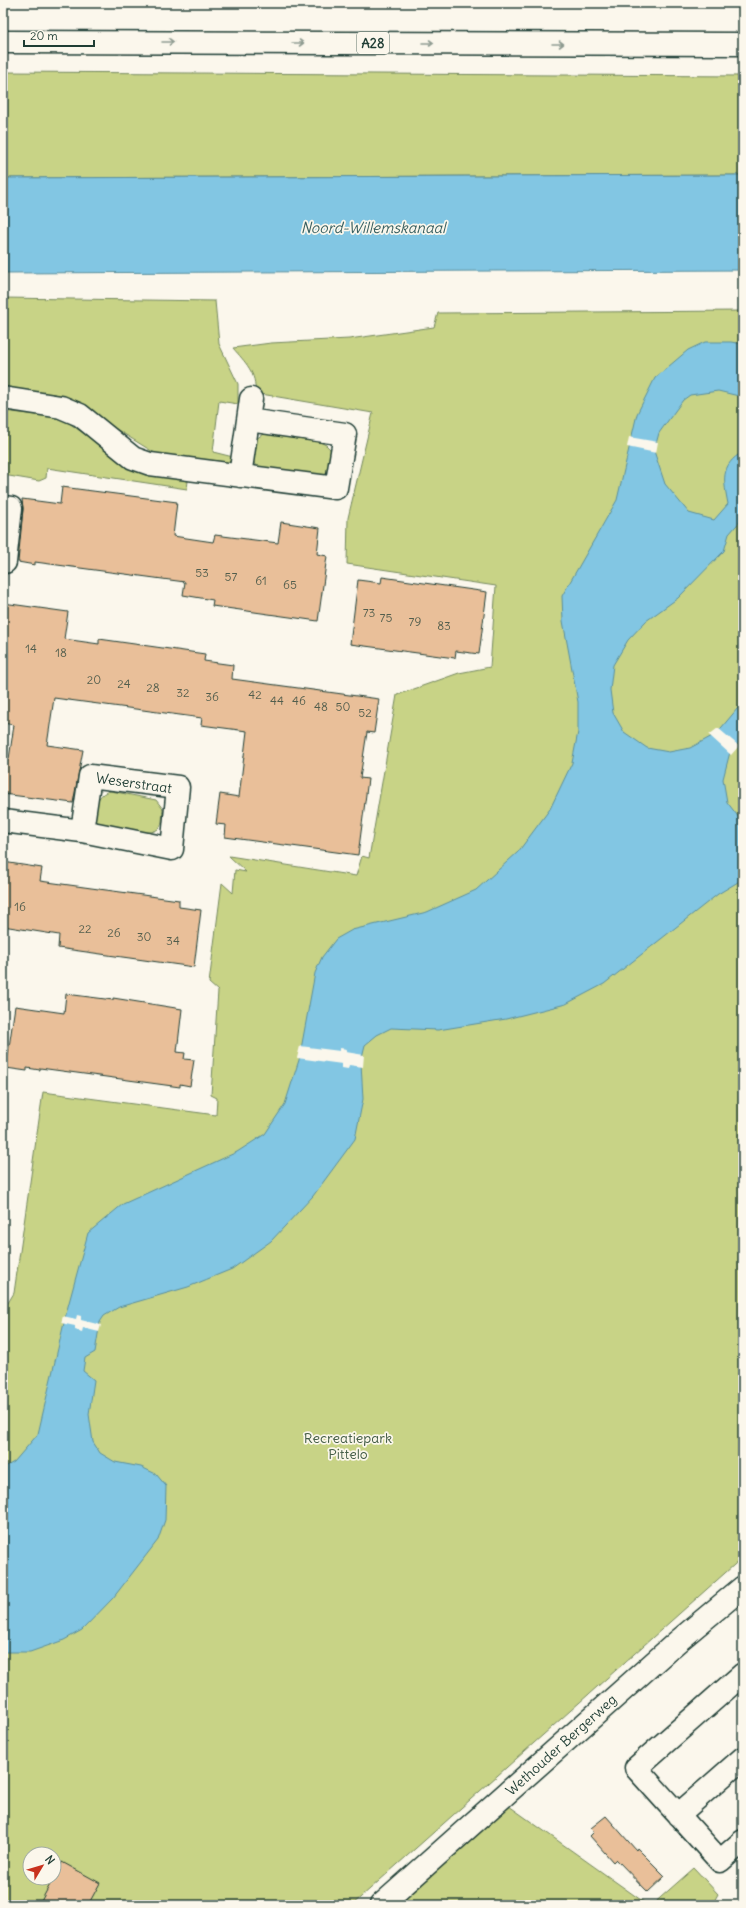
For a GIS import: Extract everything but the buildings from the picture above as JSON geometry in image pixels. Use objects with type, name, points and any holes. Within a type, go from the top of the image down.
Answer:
[{"type":"main road","name":"A28","points":[[3,42],[743,44]]},
{"type":"main road","points":[[3,398],[61,407],[80,415],[133,458],[150,464],[240,476],[336,488],[345,434],[250,410],[240,476]]},
{"type":"main road","points":[[3,507],[11,508],[5,562],[3,562]]},
{"type":"main road","name":"Weserstraat","points":[[3,821],[82,831],[172,849],[178,787],[90,776],[82,831]]},
{"type":"main road","name":"Wethouder Bergerweg","points":[[381,1905],[677,1642],[743,1587]]},
{"type":"main road","points":[[743,1674],[636,1768],[678,1816],[720,1860],[743,1841]]},
{"type":"main road","points":[[678,1816],[743,1758]]},
{"type":"green space","points":[[3,72],[743,76],[743,175],[3,178]]},
{"type":"green space","points":[[3,298],[215,301],[219,344],[238,384],[238,404],[219,401],[213,452],[233,457],[230,462],[225,466],[158,455],[76,404],[3,392]]},
{"type":"green space","name":"Recreatiepark Pittelo","points":[[743,311],[743,1557],[352,1905],[3,1905],[3,1311],[14,1293],[43,1092],[216,1115],[217,1098],[211,1095],[218,991],[209,983],[222,883],[233,893],[235,870],[246,872],[229,856],[356,876],[362,856],[369,858],[397,695],[459,673],[490,667],[496,586],[347,564],[348,518],[373,413],[255,393],[252,374],[246,363],[233,348],[271,343],[349,339],[434,327],[438,313]]},
{"type":"green space","points":[[3,411],[56,417],[69,423],[128,465],[188,481],[187,489],[47,468],[46,478],[39,481],[3,475]]},
{"type":"green space","points":[[263,434],[320,442],[326,445],[330,449],[332,455],[330,471],[326,476],[258,470],[253,461],[256,439]]},
{"type":"green space","points":[[111,791],[156,800],[163,809],[160,827],[155,831],[139,832],[96,823],[95,807],[97,802],[102,795]]},
{"type":"green space","points":[[509,1806],[648,1905],[397,1905]]},
{"type":"green space","points":[[694,1868],[718,1894],[712,1905],[652,1905]]},
{"type":"water","name":"Noord-Willemskanaal","points":[[743,175],[743,270],[3,273],[3,178]]},
{"type":"water","points":[[705,342],[731,342],[743,344],[743,397],[718,391],[690,395],[683,400],[659,433],[654,451],[665,484],[689,513],[714,520],[728,504],[725,488],[725,475],[727,468],[735,457],[743,452],[743,518],[729,534],[724,551],[678,598],[646,621],[628,640],[613,665],[610,690],[613,713],[624,732],[647,748],[669,752],[690,748],[716,734],[743,702],[743,739],[730,752],[723,779],[727,802],[743,821],[743,879],[718,894],[604,984],[566,1004],[506,1019],[438,1030],[391,1028],[377,1035],[365,1045],[363,1053],[361,1063],[363,1099],[355,1139],[313,1196],[271,1241],[232,1269],[188,1287],[119,1307],[104,1316],[100,1322],[95,1352],[85,1358],[83,1371],[94,1380],[89,1414],[93,1442],[100,1453],[115,1462],[141,1467],[156,1474],[166,1486],[165,1520],[158,1540],[113,1598],[82,1630],[64,1640],[30,1652],[3,1652],[3,1468],[14,1462],[38,1434],[67,1310],[88,1233],[123,1204],[237,1152],[265,1134],[285,1104],[299,1060],[315,973],[322,957],[336,939],[352,930],[427,912],[476,890],[518,852],[550,809],[572,763],[578,732],[578,702],[563,621],[562,596],[617,500],[637,414],[655,378],[688,350]]},
{"type":"pier","points":[[629,437],[658,442],[656,453],[627,447]]},
{"type":"pier","points":[[718,728],[739,746],[731,755],[709,735]]},
{"type":"pier","points":[[300,1046],[340,1051],[340,1048],[347,1049],[346,1052],[364,1055],[363,1067],[349,1065],[348,1069],[342,1068],[342,1064],[297,1058]]},
{"type":"pier","points":[[77,1315],[81,1316],[81,1320],[101,1325],[99,1332],[83,1328],[82,1332],[75,1330],[75,1326],[61,1323],[63,1316],[76,1319]]}]
